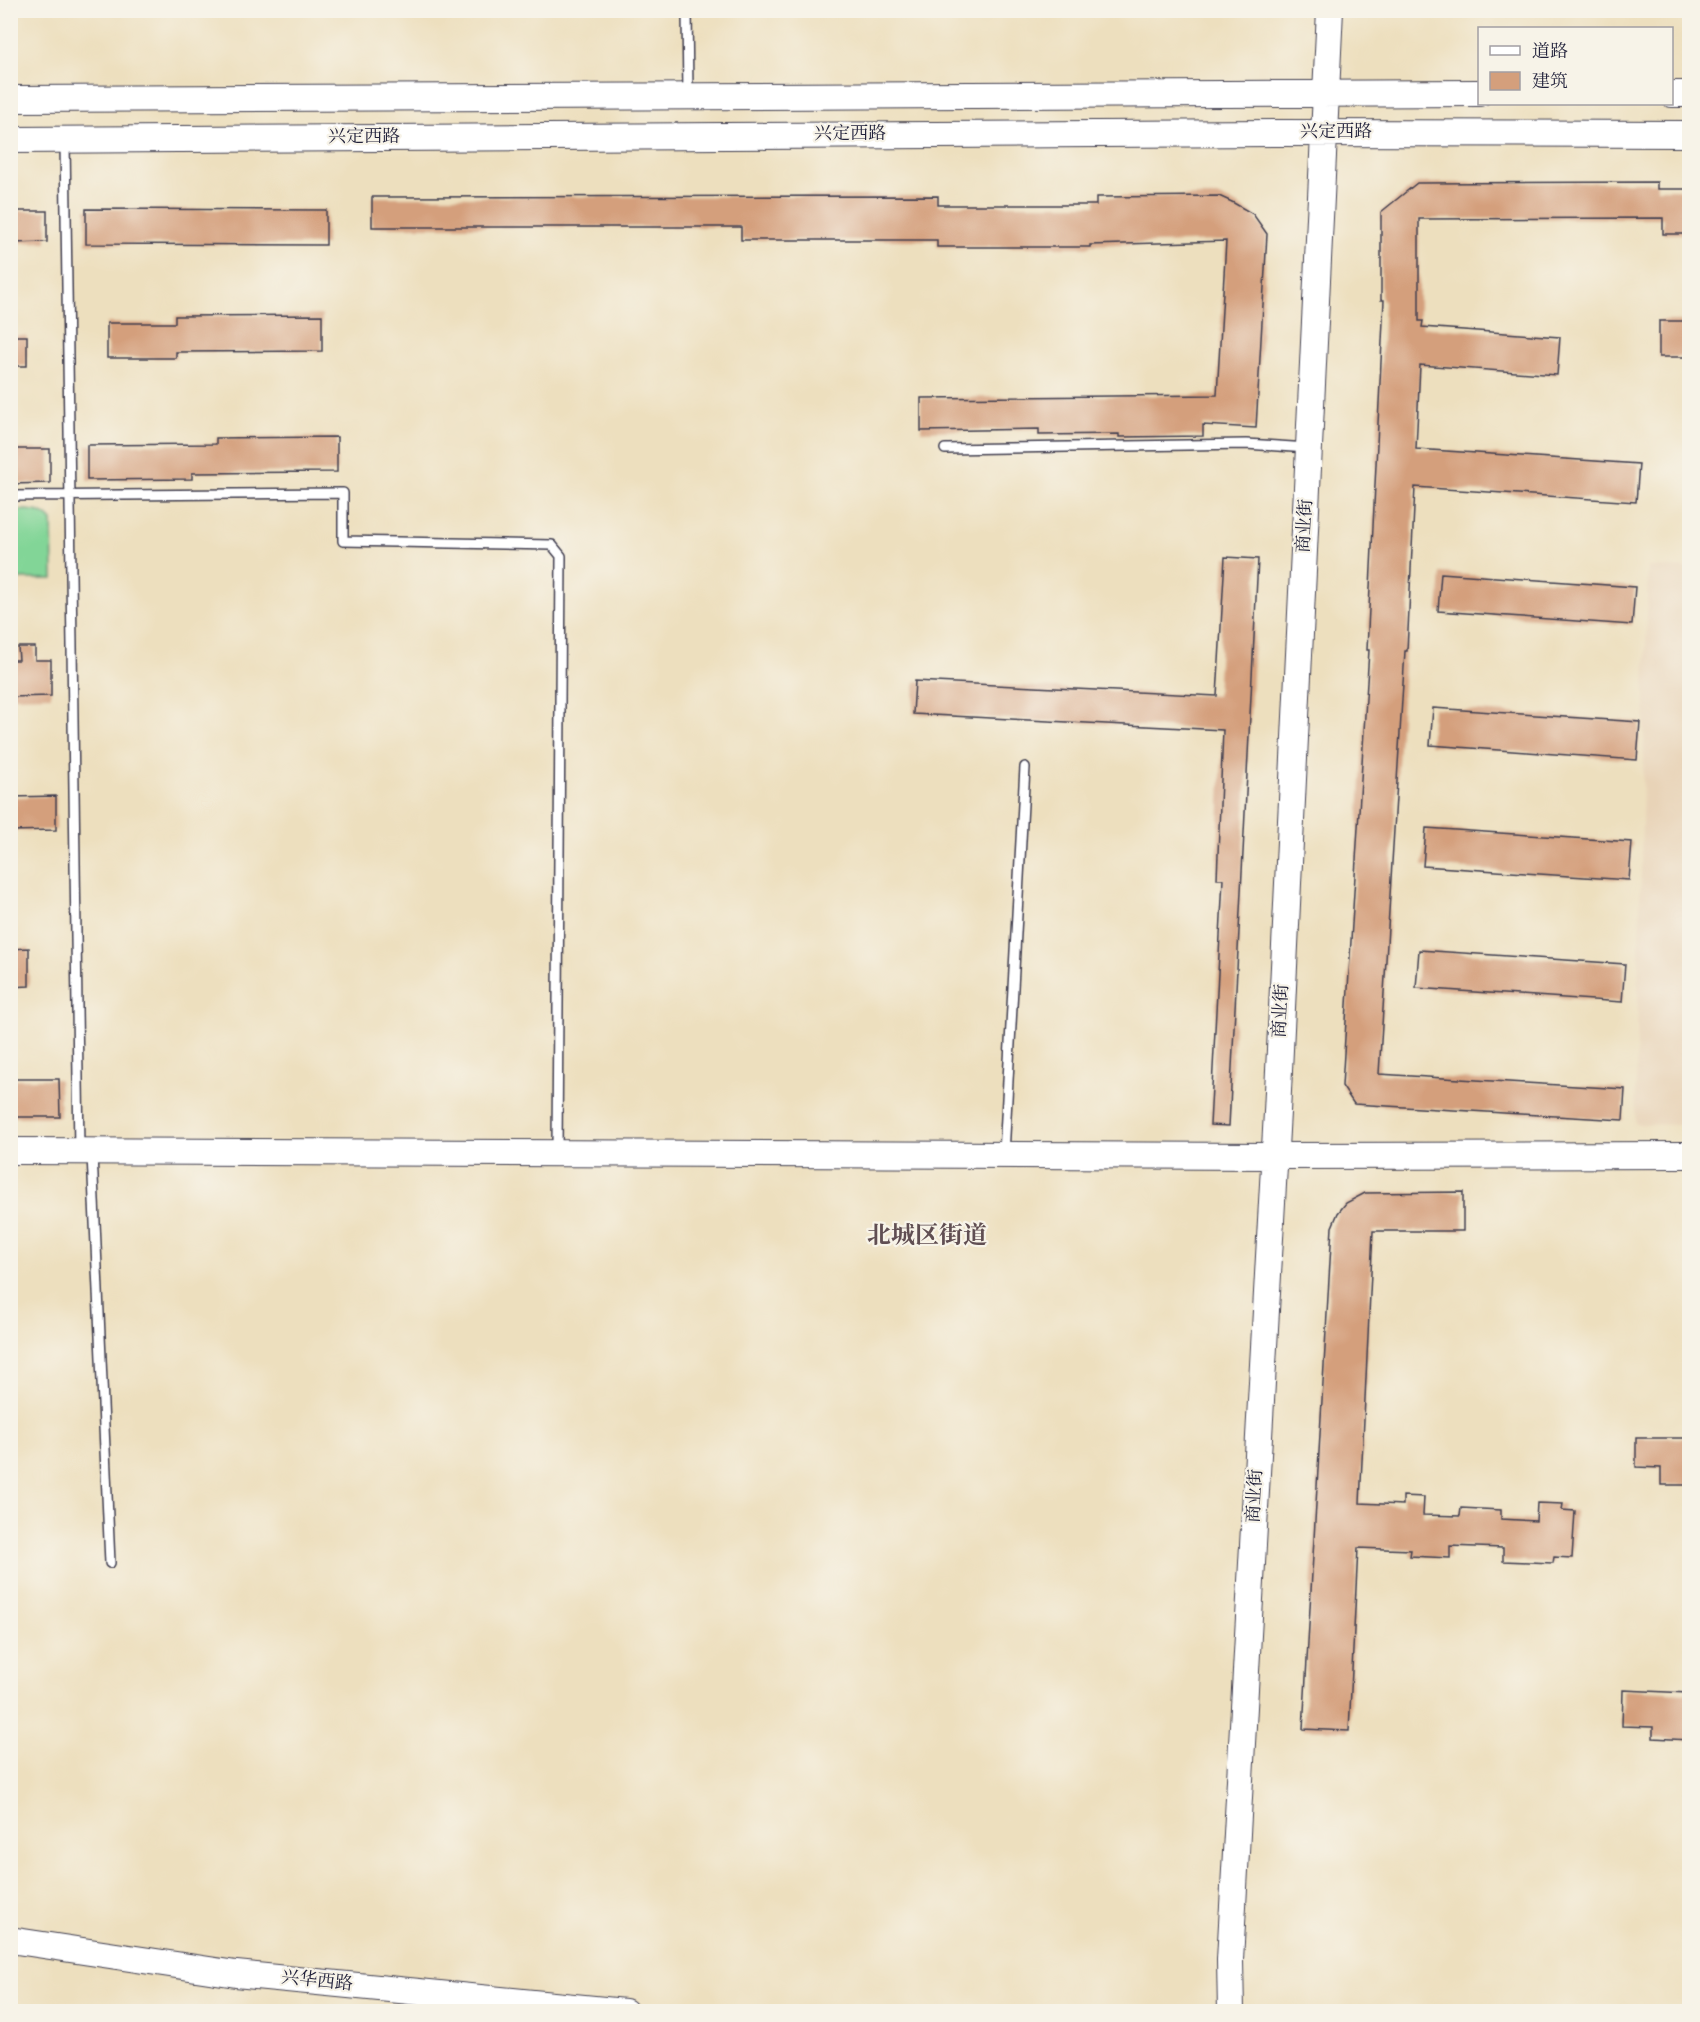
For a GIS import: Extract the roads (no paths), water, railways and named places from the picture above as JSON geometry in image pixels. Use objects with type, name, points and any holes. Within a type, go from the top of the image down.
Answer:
[{"type":"main road","name":"商业街","points":[[1231,2012],[1231,1936],[1275,1156],[1330,10]]},
{"type":"main road","points":[[10,99],[1478,93]]},
{"type":"main road","points":[[1673,94],[1689,94]]},
{"type":"main road","name":"兴定西路","points":[[10,140],[1324,133],[1689,135]]},
{"type":"main road","points":[[10,1151],[1275,1156],[1689,1155]]},
{"type":"main road","name":"兴华西路","points":[[10,1940],[236,1974],[625,2012]]},
{"type":"lane","points":[[687,10],[688,95]]},
{"type":"lane","points":[[65,140],[70,496],[85,1151],[110,1563]]},
{"type":"lane","points":[[945,449],[1246,444],[1309,448]]},
{"type":"lane","points":[[10,496],[344,493],[343,541],[552,545],[561,556],[557,1153]]},
{"type":"lane","points":[[1004,1155],[1024,767]]},
{"type":"district","name":"北城区街道","points":[[927,1237]]}]
